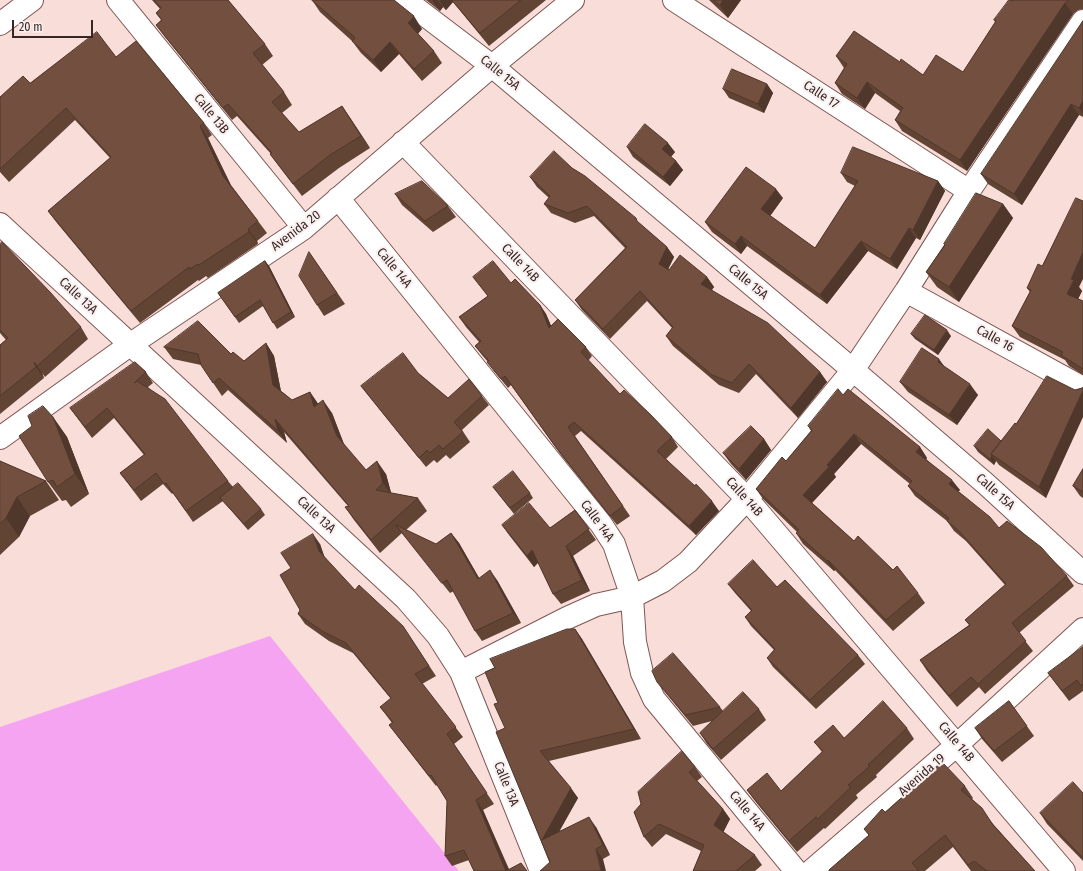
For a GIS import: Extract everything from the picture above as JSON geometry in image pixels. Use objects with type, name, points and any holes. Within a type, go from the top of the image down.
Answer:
[{"type":"street","points":[[0,24],[32,0]]},
{"type":"street","name":"Calle 13B","points":[[118,0],[304,228]]},
{"type":"street","name":"Calle 15A","points":[[405,0],[492,66],[853,370],[986,484],[1083,573]]},
{"type":"street","name":"Avenida 20","points":[[0,438],[131,344],[304,228],[492,66],[573,0]]},
{"type":"street","name":"Calle 17","points":[[674,0],[969,191]]},
{"type":"street","points":[[461,672],[567,618],[596,605],[632,597],[663,581],[688,562],[747,499],[853,370],[906,291],[969,191],[1083,21]]},
{"type":"street","name":"Calle 14B","points":[[403,142],[747,499],[958,744],[1064,871]]},
{"type":"street","name":"Calle 14A","points":[[338,198],[601,524],[614,544],[632,597],[635,642],[642,673],[654,699],[796,871]]},
{"type":"street","name":"Calle 13A","points":[[0,224],[406,598],[438,636],[461,672],[541,871]]},
{"type":"street","name":"Calle 16","points":[[906,291],[1083,388]]},
{"type":"street","name":"Avenida 19","points":[[812,871],[958,744],[1083,629]]},
{"type":"shaded area","points":[[270,636],[459,871],[0,871],[0,727]]},
{"type":"building","points":[[154,0],[228,0],[265,44],[253,53],[284,92],[272,102],[299,132],[342,106],[361,136],[330,155],[293,184],[270,154],[272,153],[228,104],[223,108],[156,25],[162,20],[156,13],[161,8]]},
{"type":"building","points":[[312,0],[394,0],[414,16],[408,23],[434,51],[414,69],[390,42],[373,60],[352,41],[355,38]]},
{"type":"building","points":[[452,0],[521,0],[480,33]]},
{"type":"building","points":[[714,0],[723,0],[720,5]]},
{"type":"building","points":[[1009,0],[1069,0],[1065,3],[960,160],[895,120],[903,108],[867,82],[857,98],[835,83],[847,64],[836,56],[854,31],[900,62],[901,59],[923,75],[936,55],[963,72],[996,21],[994,20]]},
{"type":"building","points":[[1083,21],[1083,101],[1079,108],[1071,104],[1014,194],[981,174]]},
{"type":"building","points":[[97,32],[116,57],[136,41],[204,123],[200,126],[223,176],[258,221],[248,229],[249,232],[199,265],[198,264],[190,269],[189,267],[131,311],[48,211],[111,157],[66,108],[0,169],[0,97],[23,76],[30,83]]},
{"type":"building","points":[[732,69],[767,84],[758,104],[723,89]]},
{"type":"building","points":[[645,124],[668,143],[662,149],[676,161],[663,177],[627,147]]},
{"type":"building","points":[[853,147],[938,181],[913,230],[909,228],[890,259],[861,241],[820,295],[741,236],[735,244],[705,222],[746,167],[776,189],[761,209],[815,248],[858,181],[841,173]]},
{"type":"building","points":[[554,151],[572,168],[585,176],[636,218],[637,221],[667,247],[659,264],[669,270],[680,255],[707,277],[701,284],[768,323],[820,372],[791,408],[749,364],[732,383],[712,375],[666,336],[673,327],[640,291],[603,329],[575,300],[627,247],[587,206],[568,213],[544,204],[550,196],[530,177]]},
{"type":"building","points":[[422,181],[448,206],[425,221],[395,194]]},
{"type":"building","points":[[976,193],[1003,204],[949,287],[926,272],[945,245],[944,244]]},
{"type":"building","points":[[1076,198],[1083,201],[1083,252],[1071,279],[1074,280],[1067,294],[1083,301],[1083,369],[1061,355],[1063,352],[1012,326],[1031,290],[1027,288],[1038,264],[1042,266]]},
{"type":"building","points":[[2,242],[81,327],[37,366],[34,362],[36,367],[0,396],[0,345],[8,338],[0,330],[0,244]]},
{"type":"building","points":[[309,252],[337,293],[317,305],[299,276]]},
{"type":"building","points":[[265,261],[291,312],[273,323],[260,300],[235,317],[218,293]]},
{"type":"building","points":[[493,261],[511,283],[515,279],[540,305],[549,328],[558,319],[586,347],[581,352],[620,394],[624,390],[672,437],[657,451],[695,486],[696,484],[712,501],[689,526],[574,422],[568,427],[623,506],[610,516],[555,446],[505,376],[501,379],[487,362],[489,361],[475,346],[481,341],[459,317],[488,296],[473,277]]},
{"type":"building","points":[[925,315],[947,330],[934,350],[911,334]]},
{"type":"building","points":[[198,321],[231,354],[233,352],[244,361],[266,343],[273,385],[292,400],[310,392],[314,407],[323,400],[337,436],[366,470],[377,461],[383,483],[376,490],[418,498],[371,540],[345,507],[349,506],[275,419],[278,431],[219,378],[213,383],[201,365],[198,354],[164,347]]},
{"type":"building","points":[[922,348],[939,359],[938,362],[970,384],[949,415],[900,382]]},
{"type":"building","points":[[403,353],[418,373],[448,398],[469,379],[482,396],[454,422],[463,432],[443,449],[439,445],[430,453],[427,450],[419,458],[361,386]]},
{"type":"building","points":[[135,362],[146,372],[134,383],[137,381],[165,399],[228,481],[186,511],[166,483],[164,484],[156,473],[134,490],[120,473],[145,454],[107,408],[85,427],[70,408]]},
{"type":"building","points":[[1047,376],[1075,390],[1083,387],[1083,390],[1039,487],[991,454],[1015,423],[1016,424]]},
{"type":"building","points":[[838,389],[843,395],[848,389],[920,447],[916,452],[952,480],[949,484],[990,517],[999,528],[1007,521],[1041,547],[1067,576],[1012,623],[1026,641],[978,684],[971,677],[949,696],[920,660],[970,625],[965,620],[1006,584],[958,530],[947,521],[949,518],[908,486],[912,481],[854,434],[827,465],[829,467],[803,495],[854,541],[858,536],[893,570],[897,566],[918,593],[886,620],[828,560],[827,561],[796,533],[799,530],[756,489],[782,457],[786,461],[812,430],[808,426]]},
{"type":"building","points":[[43,406],[53,417],[75,474],[57,487],[53,480],[48,482],[19,436],[32,426],[28,416]]},
{"type":"building","points":[[751,426],[764,439],[739,469],[723,453]]},
{"type":"building","points":[[988,429],[1001,441],[991,454],[992,456],[990,459],[974,446]]},
{"type":"building","points":[[0,461],[46,481],[17,497],[6,518],[0,524]]},
{"type":"building","points":[[1083,469],[1083,492],[1073,486]]},
{"type":"building","points":[[513,471],[530,493],[510,508],[493,487]]},
{"type":"building","points":[[238,483],[261,509],[244,524],[220,498]]},
{"type":"building","points":[[529,503],[550,528],[575,510],[589,529],[566,546],[582,580],[553,594],[532,550],[527,556],[502,525]]},
{"type":"building","points":[[396,525],[436,544],[451,533],[478,579],[490,570],[513,613],[475,631],[447,580],[442,583]]},
{"type":"building","points":[[313,534],[319,551],[355,590],[359,585],[403,626],[429,666],[415,674],[456,727],[447,734],[487,793],[476,800],[506,871],[474,871],[464,850],[445,856],[447,801],[431,775],[429,776],[389,725],[393,722],[380,707],[391,698],[346,643],[322,631],[298,614],[300,610],[280,575],[291,568],[281,553]]},
{"type":"building","points":[[753,560],[777,587],[785,580],[858,655],[810,700],[767,658],[775,649],[745,617],[752,610],[728,584]]},
{"type":"building","points":[[567,629],[575,629],[634,729],[540,751],[571,788],[542,840],[589,817],[603,845],[596,849],[601,871],[540,871],[550,862],[496,732],[505,728],[494,704],[498,703],[485,672],[495,668],[490,659]]},
{"type":"building","points":[[1083,647],[1083,684],[1081,686],[1077,680],[1062,691],[1048,673]]},
{"type":"building","points":[[673,653],[720,707],[685,715],[657,682],[652,671]]},
{"type":"building","points":[[743,692],[759,709],[713,749],[700,733]]},
{"type":"building","points":[[883,701],[907,728],[868,765],[870,766],[848,785],[851,787],[818,819],[816,817],[789,841],[747,790],[767,773],[781,791],[823,751],[814,742],[833,725],[844,738]]},
{"type":"building","points":[[1009,701],[1027,726],[994,751],[975,728]]},
{"type":"building","points":[[682,751],[695,767],[689,772],[723,809],[714,825],[755,855],[736,871],[693,871],[704,845],[659,824],[644,837],[634,812],[641,804],[638,792]]},
{"type":"building","points":[[942,762],[965,786],[961,790],[982,808],[993,825],[1035,871],[987,871],[974,861],[968,865],[945,835],[912,863],[919,871],[829,870],[869,835],[864,829],[882,809],[885,812]]},
{"type":"building","points":[[1073,782],[1083,793],[1083,858],[1040,813]]},
{"type":"building","points":[[521,863],[527,871],[506,871]]}]
